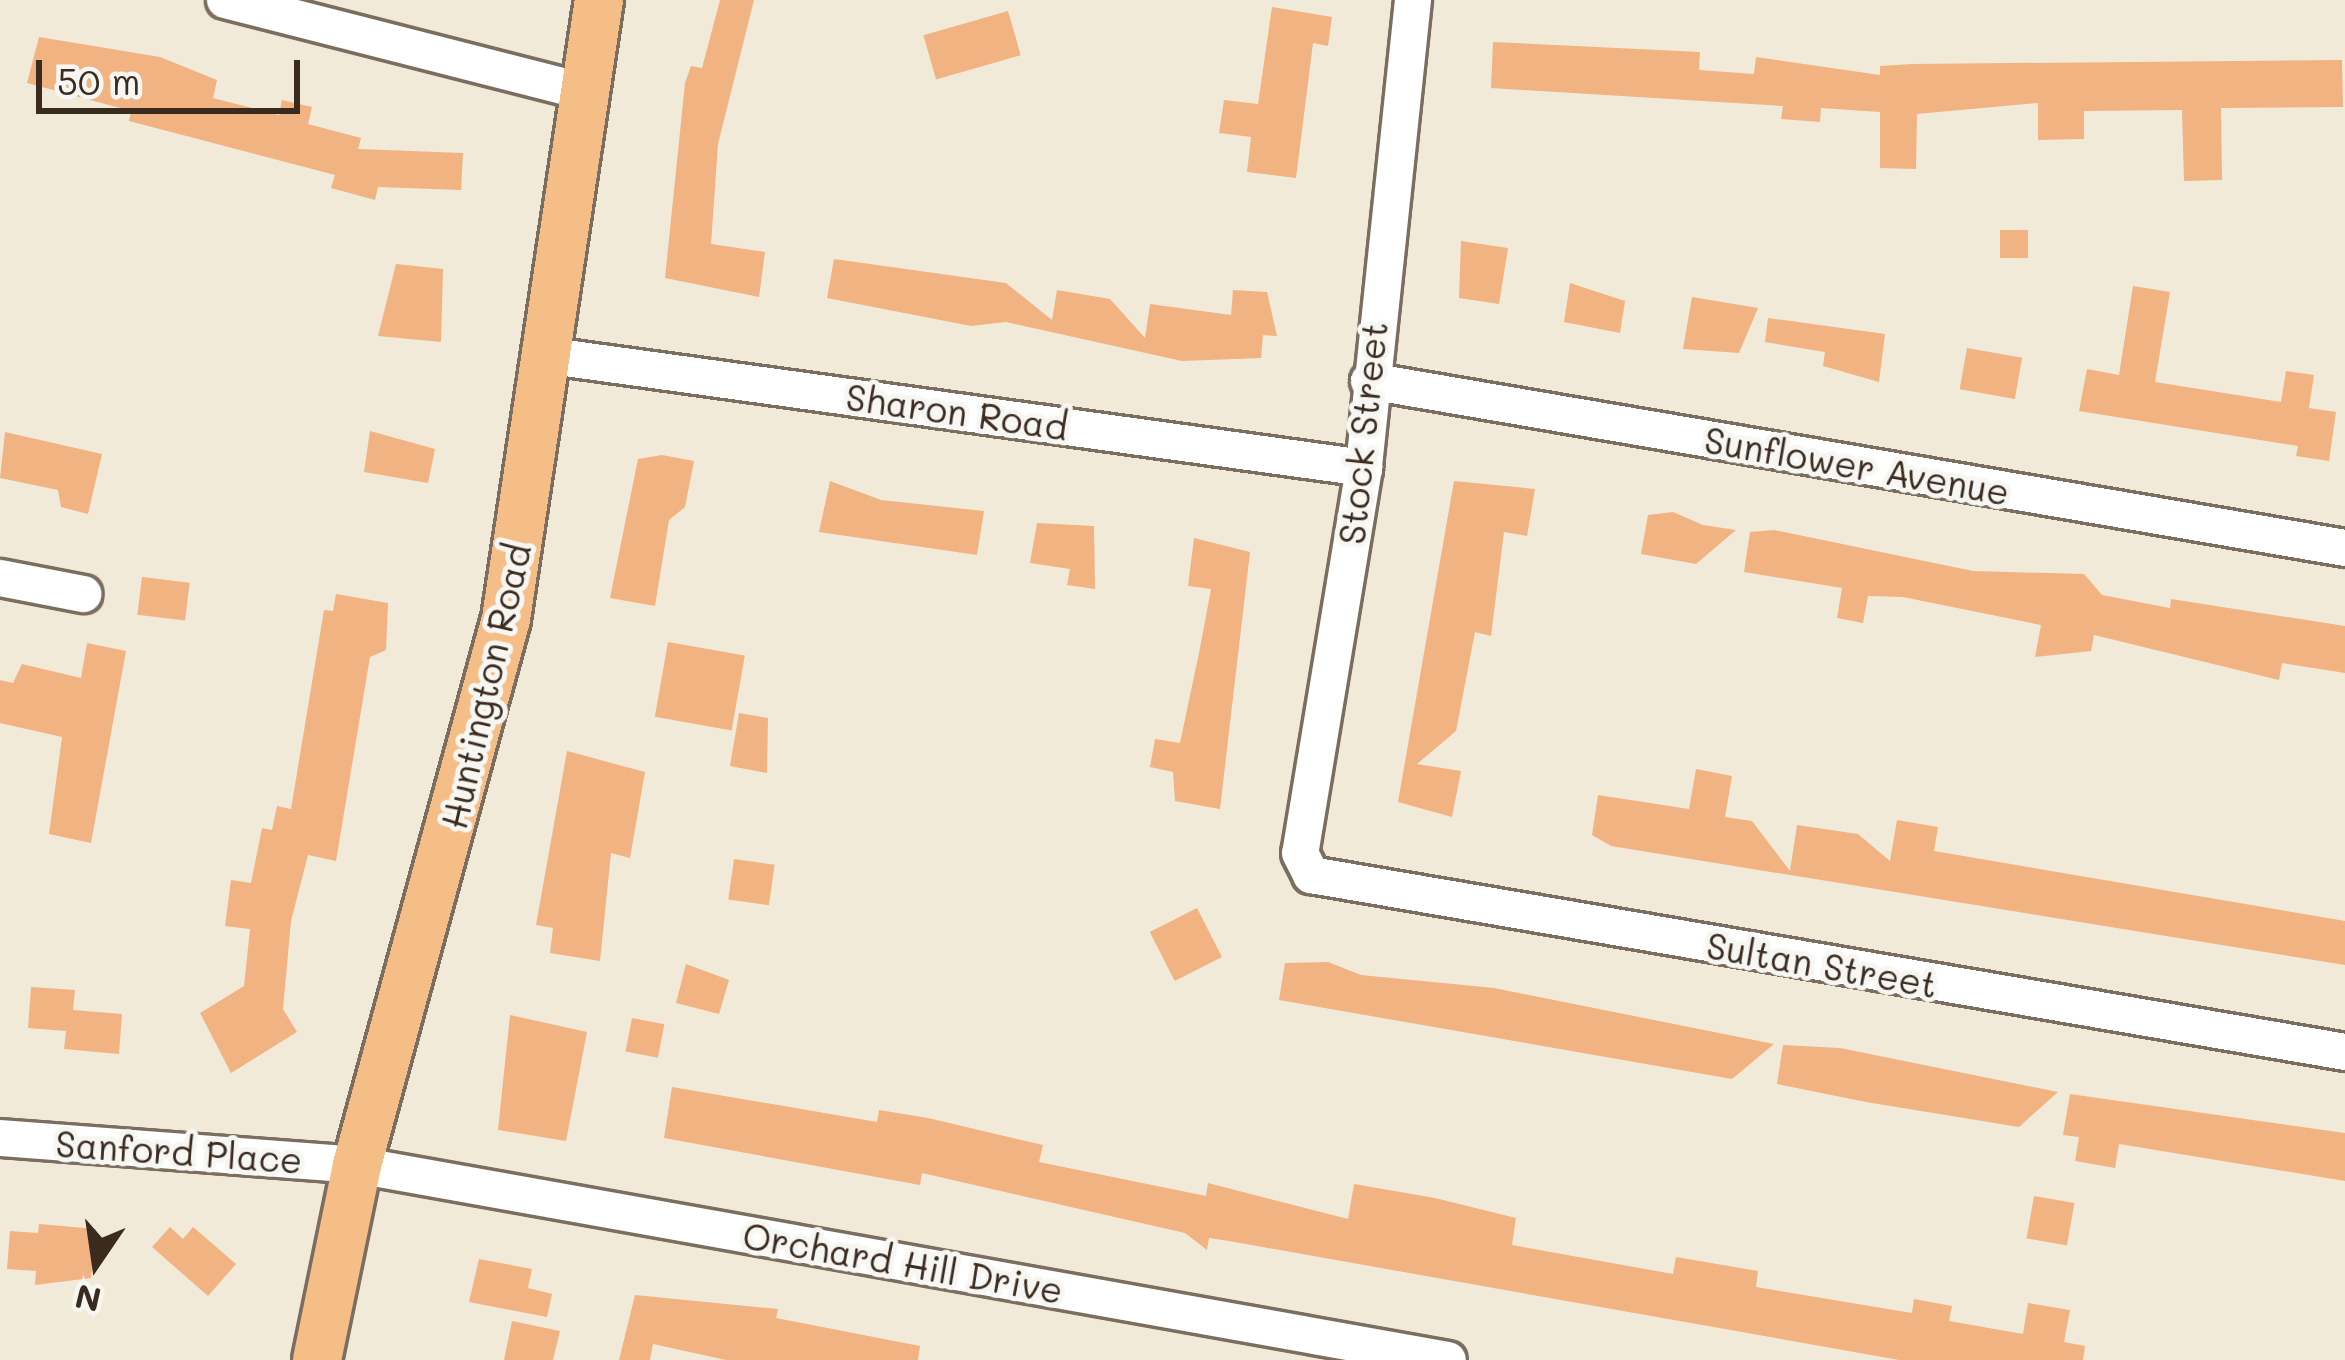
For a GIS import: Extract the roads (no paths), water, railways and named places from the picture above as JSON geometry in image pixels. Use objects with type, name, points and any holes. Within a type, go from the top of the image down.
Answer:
[{"type":"main road","name":"Huntington Road","points":[[317,1360],[357,1166],[506,619],[551,356],[599,0]]},
{"type":"street","points":[[226,0],[587,92]]},
{"type":"street","name":"Stock Street","points":[[1303,866],[1364,468],[1413,0]]},
{"type":"street","name":"Sharon Road","points":[[551,356],[1364,468]]},
{"type":"street","name":"Sunflower Avenue","points":[[1370,381],[2345,548]]},
{"type":"street","points":[[0,578],[83,594]]},
{"type":"street","name":"Sultan Street","points":[[1303,866],[1329,880],[2345,1052]]},
{"type":"street","name":"Sanford Place","points":[[0,1138],[357,1166]]},
{"type":"street","name":"Orchard Hill Drive","points":[[357,1166],[1448,1360]]}]
